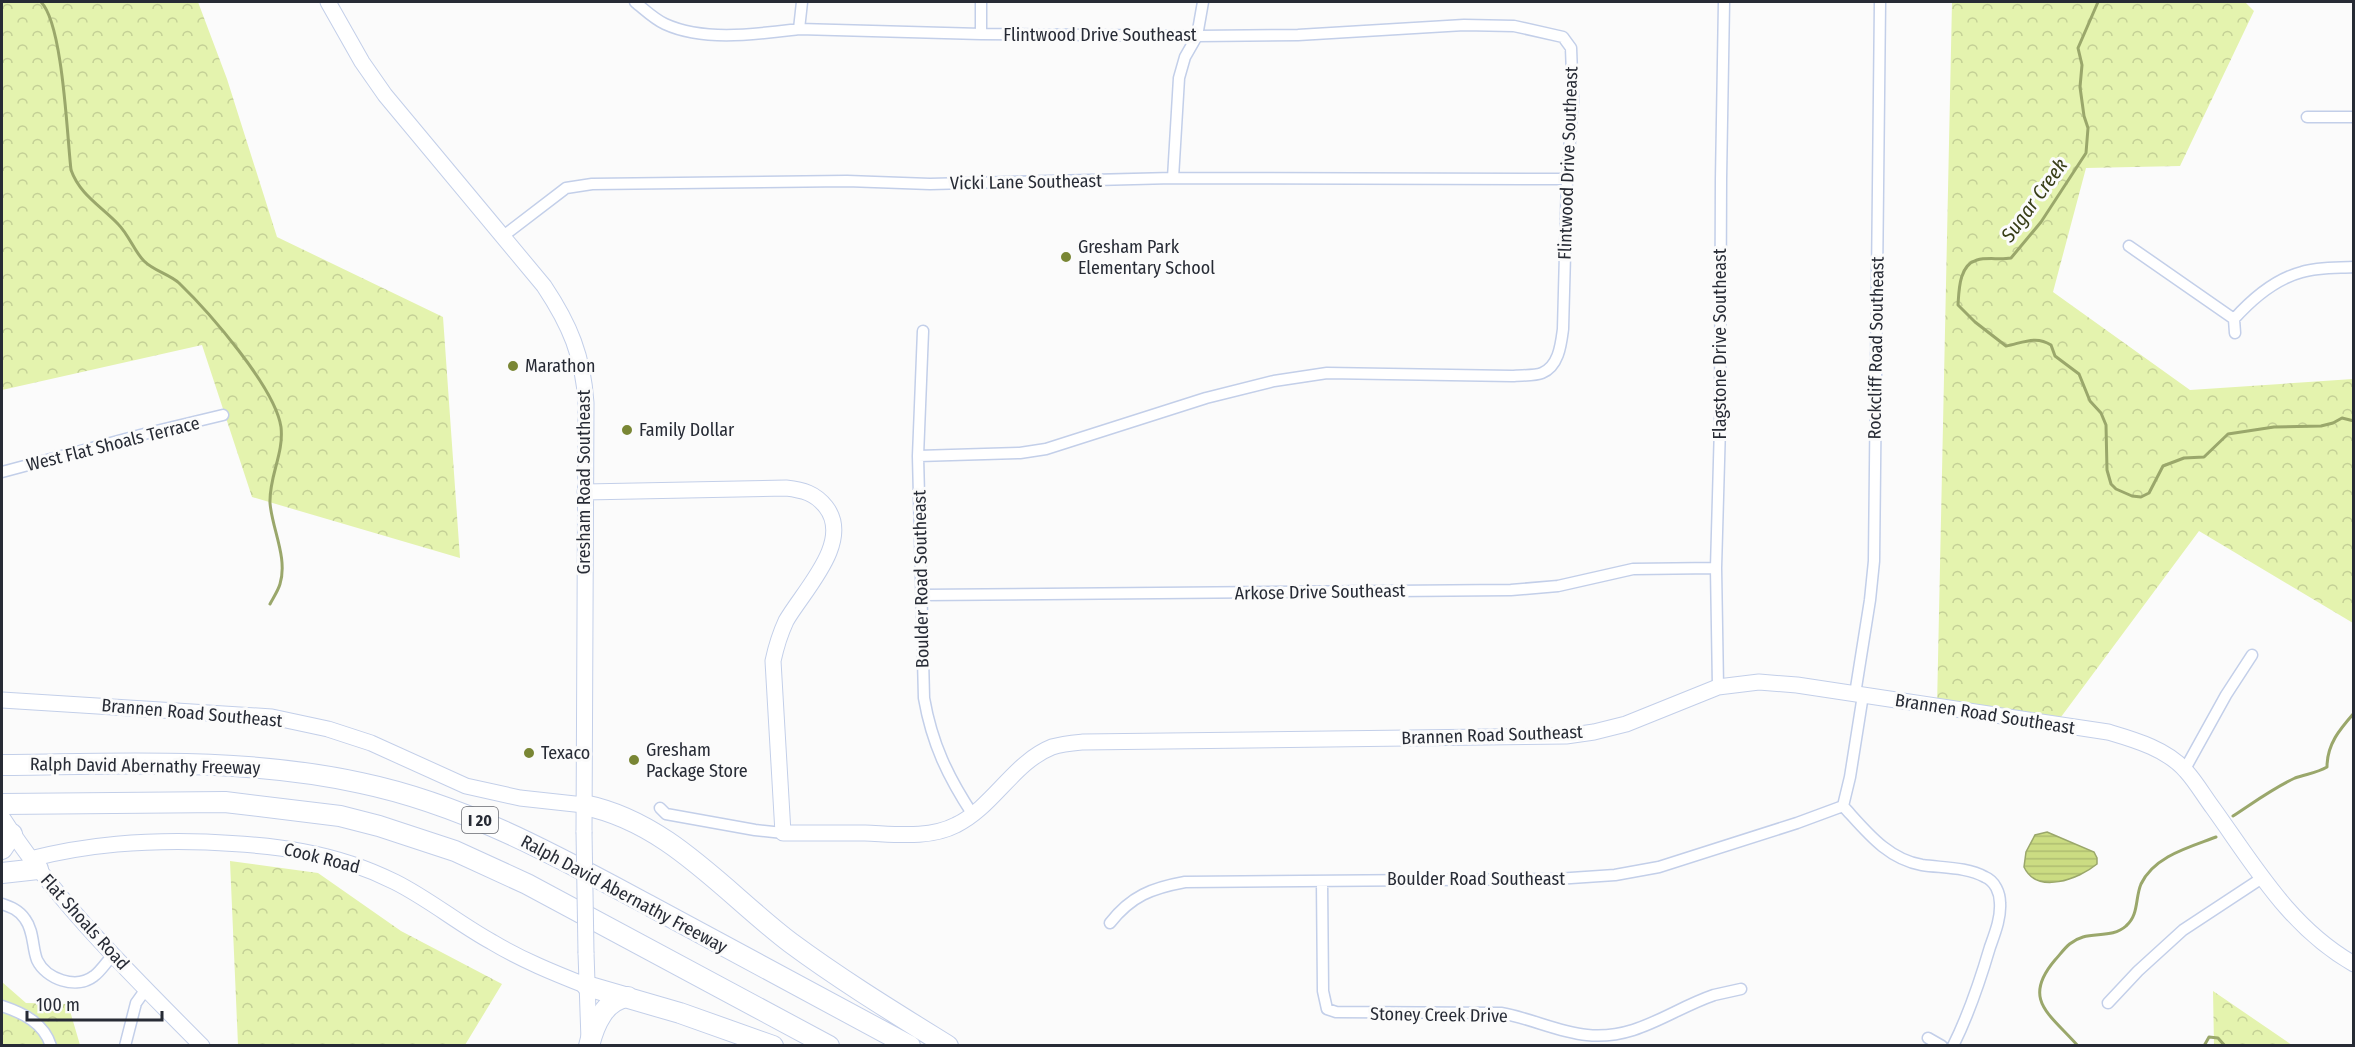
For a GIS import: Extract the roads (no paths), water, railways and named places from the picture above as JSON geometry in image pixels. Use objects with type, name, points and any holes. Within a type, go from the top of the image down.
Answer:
[{"type":"highway","name":"Ralph David Abernathy Freeway","points":[[2,765],[195,764],[262,767],[364,783],[415,797],[487,823],[556,856],[910,1046]]},
{"type":"highway","name":"Ralph David Abernathy Freeway","points":[[2,804],[225,802],[340,816],[379,826],[455,851],[527,884],[829,1046]]},
{"type":"highway","points":[[584,805],[621,815],[652,831],[688,856],[798,948],[948,1046]]},
{"type":"highway","points":[[2,865],[34,864]]},
{"type":"highway","points":[[2,873],[34,864]]},
{"type":"highway","points":[[587,986],[628,997],[773,1046]]},
{"type":"highway","points":[[589,1046],[608,1005],[616,999],[628,997]]},
{"type":"street","name":"Gresham Road Southeast","points":[[328,2],[362,62],[385,95],[544,286],[564,316],[578,350],[584,376],[586,403],[584,805],[589,1046]]},
{"type":"street","name":"Flintwood Drive Southeast","points":[[635,2],[662,23],[684,31],[727,34],[799,29],[981,34],[1298,35],[1464,25],[1514,26],[1563,37],[1571,48],[1573,100],[1567,179],[1563,329],[1561,348],[1556,360],[1543,373],[1512,376],[1314,375],[1225,392],[1046,449],[1020,453],[918,456]]},
{"type":"street","points":[[799,29],[802,2]]},
{"type":"street","points":[[981,2],[981,34]]},
{"type":"street","points":[[1173,178],[1179,78],[1185,57],[1197,36],[1203,2]]},
{"type":"street","name":"Flagstone Drive Southeast","points":[[1718,687],[1716,567],[1720,426],[1724,2]]},
{"type":"street","name":"Rockcliff Road Southeast","points":[[1844,806],[1850,777],[1874,561],[1880,2]]},
{"type":"street","points":[[2307,117],[2354,117]]},
{"type":"street","name":"Vicki Lane Southeast","points":[[502,237],[566,188],[592,184],[847,181],[930,184],[1173,178],[1567,179]]},
{"type":"street","points":[[2129,246],[2234,319]]},
{"type":"street","points":[[2235,333],[2234,319],[2248,303],[2286,278],[2302,272],[2354,267]]},
{"type":"street","name":"Boulder Road Southeast","points":[[923,331],[918,456],[923,675],[927,715],[945,769],[973,815]]},
{"type":"street","name":"West Flat Shoals Terrace","points":[[2,472],[224,415]]},
{"type":"street","points":[[585,492],[786,488],[806,490],[820,500],[828,510],[833,523],[833,542],[825,561],[786,622],[776,645],[773,661],[783,833]]},
{"type":"street","name":"Arkose Drive Southeast","points":[[922,595],[1511,590],[1558,586],[1633,569],[1716,567]]},
{"type":"street","points":[[2185,769],[2226,695],[2252,655]]},
{"type":"street","name":"Brannen Road Southeast","points":[[660,808],[666,814],[783,833],[932,832],[955,826],[973,815],[1036,756],[1051,748],[1066,744],[1566,736],[1626,724],[1718,687],[1768,683],[1797,685],[2108,732],[2137,741],[2160,752],[2185,769],[2262,878],[2296,919],[2316,938],[2354,964]]},
{"type":"street","name":"Brannen Road Southeast","points":[[2,700],[272,717],[328,729],[371,743],[445,778],[476,789],[520,798],[584,805]]},
{"type":"street","points":[[1844,806],[1880,845],[1893,854],[1919,864],[1987,877],[1995,885],[2001,902],[1999,918],[1977,991],[1953,1046]]},
{"type":"street","name":"Boulder Road Southeast","points":[[1110,923],[1124,905],[1147,892],[1185,882],[1556,879],[1615,875],[1659,867],[1844,806]]},
{"type":"street","name":"Flat Shoals Road","points":[[2,818],[7,841],[34,864],[113,955],[202,1046]]},
{"type":"street","name":"Cook Road","points":[[34,864],[90,846],[114,843],[257,844],[312,852],[352,863],[398,883],[491,942],[528,962],[587,986]]},
{"type":"street","points":[[2108,1003],[2138,971],[2183,930],[2262,878]]},
{"type":"street","name":"Stoney Creek Drive","points":[[1322,881],[1324,1012],[1501,1013],[1523,1017],[1585,1040],[1636,1030],[1714,996],[1742,989]]},
{"type":"street","points":[[2,904],[15,909],[25,918],[30,928],[36,958],[41,967],[58,979],[68,982],[85,980],[94,976],[113,955]]},
{"type":"street","points":[[125,1046],[136,1004],[146,988]]},
{"type":"street","points":[[2,1006],[28,1016],[48,1035],[51,1046]]},
{"type":"street","points":[[1928,1038],[1942,1046]]},
{"type":"waterway","points":[[41,2],[48,14],[59,56],[71,170],[75,179],[85,193],[122,228],[144,261],[179,283],[222,330],[254,371],[276,410],[281,427],[281,437],[270,503],[281,554],[282,574],[279,587],[270,604]]},
{"type":"waterway","name":"Sugar Creek","points":[[2098,2],[2078,48],[2082,65],[2080,87],[2088,128],[2086,153],[2041,222],[2011,258],[1981,259],[1967,267],[1961,279],[1958,305],[1975,322],[2006,346],[2029,341],[2045,342],[2051,345],[2055,356],[2079,374],[2090,401],[2101,413],[2106,425],[2107,470],[2111,484],[2116,489],[2132,496],[2141,497],[2149,493],[2163,466],[2184,458],[2204,457],[2228,434],[2274,427],[2321,426],[2342,418],[2354,421]]},
{"type":"waterway","name":"Sugar Creek","points":[[2233,816],[2287,782],[2327,767],[2332,744],[2339,731],[2354,713]]},
{"type":"waterway","name":"Sugar Creek","points":[[2078,1046],[2043,1006],[2040,986],[2045,974],[2070,943],[2083,937],[2116,932],[2126,926],[2135,912],[2141,884],[2155,866],[2184,849],[2216,837]]},
{"type":"waterway","name":"Sugar Creek","points":[[2204,1046],[2209,1037],[2218,1038],[2225,1046]]},
{"type":"place","name":"Gresham Park Elementary School","points":[[1066,257]]},
{"type":"place","name":"Marathon","points":[[513,366]]},
{"type":"place","name":"Family Dollar","points":[[627,430]]},
{"type":"place","name":"Texaco","points":[[529,753]]},
{"type":"place","name":"Gresham Package Store","points":[[634,760]]}]
